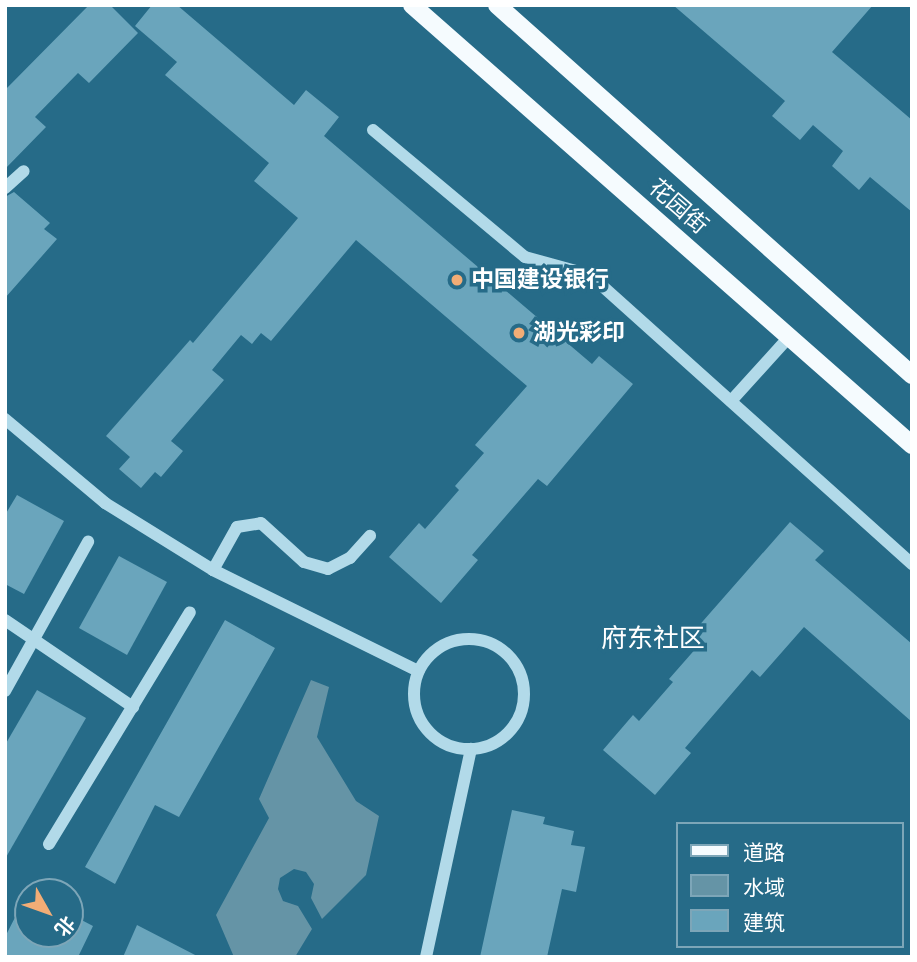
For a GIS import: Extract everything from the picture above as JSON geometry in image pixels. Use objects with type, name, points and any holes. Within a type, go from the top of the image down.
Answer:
[{"type":"main road","name":"花园街","points":[[412,5],[912,445]]},
{"type":"main road","name":"花园街","points":[[497,5],[912,375]]},
{"type":"street","points":[[373,130],[525,257],[590,275],[912,564]]},
{"type":"street","points":[[5,188],[24,171]]},
{"type":"street","points":[[731,401],[789,337]]},
{"type":"street","points":[[5,419],[105,503],[213,570],[418,671]]},
{"type":"street","points":[[213,570],[237,527],[261,523],[304,562],[328,569],[350,558],[370,536]]},
{"type":"street","points":[[5,691],[88,542]]},
{"type":"street","points":[[50,844],[190,611]]},
{"type":"street","points":[[5,620],[133,707]]},
{"type":"street","points":[[461,638],[496,645],[515,664],[524,689],[516,723],[489,746],[471,750],[435,739],[422,725],[414,708],[418,671],[428,655],[461,638]]},
{"type":"street","points":[[426,957],[471,750]]},
{"type":"water","points":[[311,680],[329,687],[317,737],[356,801],[379,816],[366,875],[322,919],[311,898],[314,884],[306,872],[294,869],[280,878],[278,889],[283,901],[298,906],[312,929],[295,957],[234,957],[216,915],[269,818],[259,799]]},
{"type":"building","points":[[89,5],[110,5],[138,33],[89,83],[78,73],[35,117],[46,127],[5,169],[5,90]]},
{"type":"building","points":[[152,5],[177,5],[294,105],[306,90],[339,117],[324,136],[592,364],[599,356],[633,384],[547,486],[538,479],[472,555],[478,560],[441,603],[389,557],[419,523],[425,529],[459,490],[455,486],[484,453],[475,445],[527,386],[356,240],[271,341],[261,333],[252,344],[241,335],[212,370],[224,380],[171,441],[183,451],[161,477],[155,472],[141,488],[119,469],[130,457],[106,436],[190,340],[193,343],[298,218],[254,181],[269,163],[165,75],[177,62],[135,26]]},
{"type":"building","points":[[673,5],[873,5],[832,52],[912,120],[912,212],[870,177],[859,190],[832,166],[843,151],[813,125],[800,140],[772,116],[785,101]]},
{"type":"building","points":[[14,192],[50,223],[44,229],[57,239],[5,298],[5,197]]},
{"type":"building","points":[[17,495],[64,521],[24,594],[5,584],[5,515]]},
{"type":"building","points":[[790,522],[824,551],[815,560],[912,644],[912,722],[804,627],[760,677],[752,670],[685,748],[691,753],[655,795],[603,750],[633,715],[639,721],[673,682],[669,679],[698,646],[689,637]]},
{"type":"building","points":[[119,556],[167,582],[127,655],[79,628]]},
{"type":"building","points":[[225,620],[275,648],[179,817],[155,805],[115,884],[85,867]]},
{"type":"building","points":[[37,690],[86,718],[5,859],[5,745]]},
{"type":"building","points":[[512,810],[545,817],[543,824],[574,831],[571,845],[585,847],[576,892],[562,889],[547,957],[480,957]]},
{"type":"building","points":[[14,919],[14,948],[82,948],[78,957],[5,957],[5,937]]},
{"type":"building","points":[[84,921],[93,926],[84,945]]},
{"type":"building","points":[[137,925],[199,957],[123,957]]},
{"type":"place","name":"中国建设银行","points":[[457,280]]},
{"type":"place","name":"湖光彩印","points":[[519,333]]},
{"type":"district","name":"府东社区","points":[[653,640]]}]
